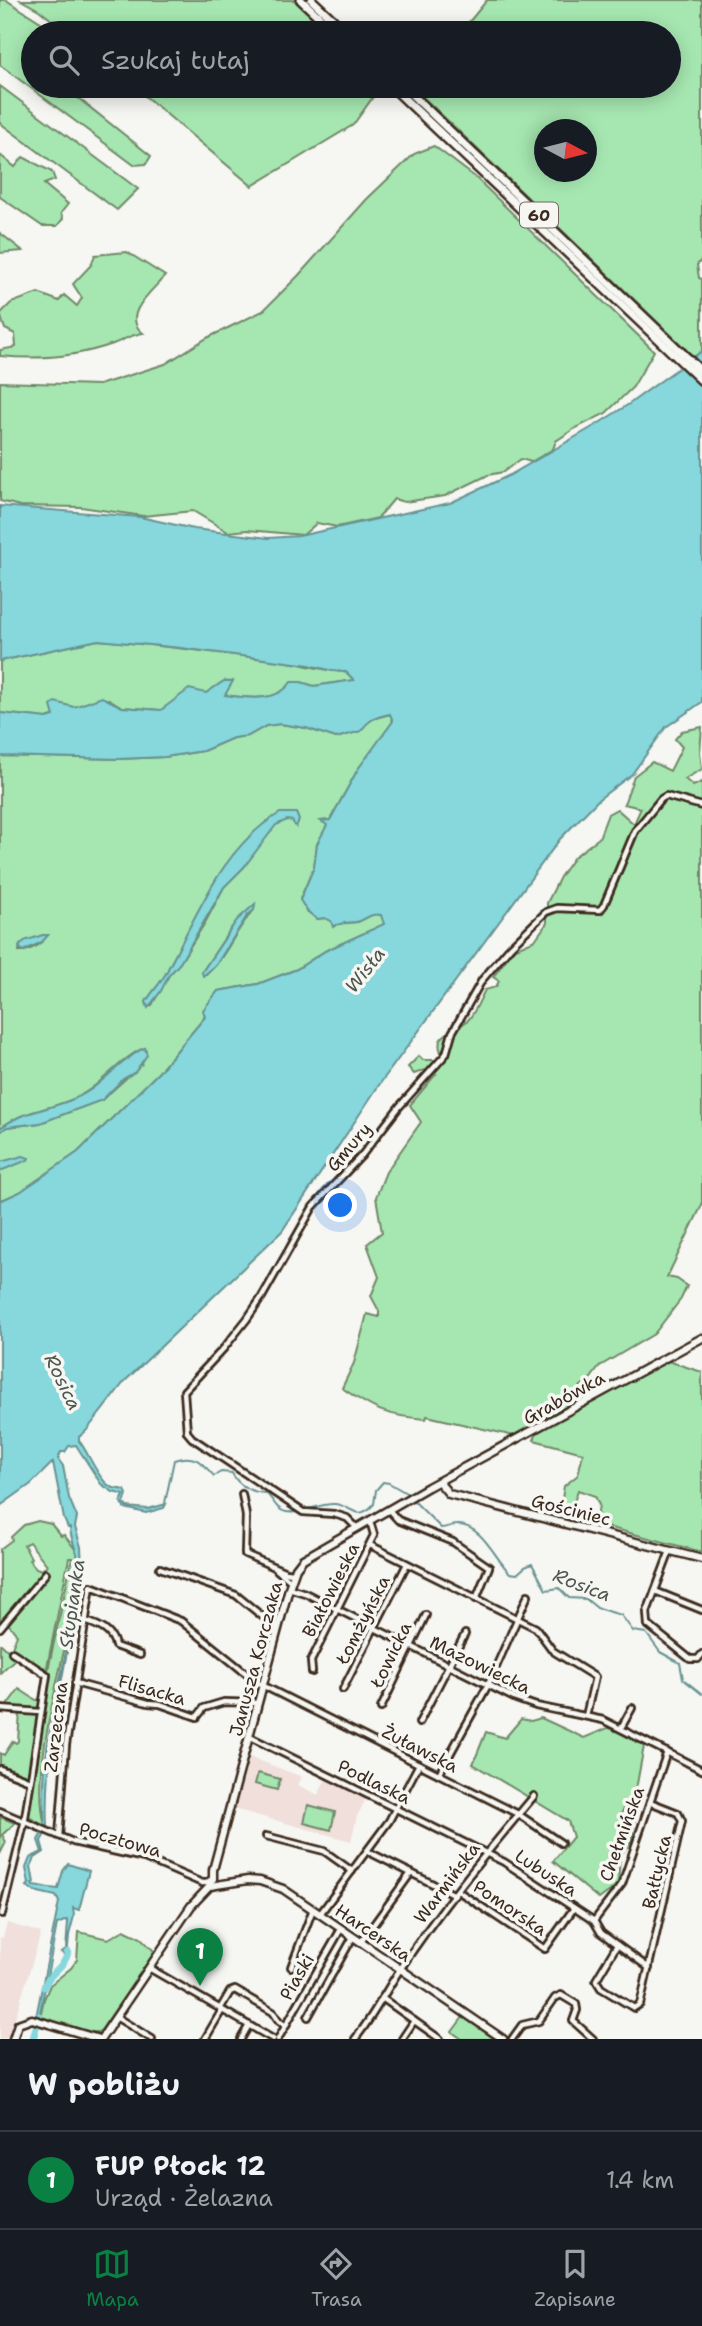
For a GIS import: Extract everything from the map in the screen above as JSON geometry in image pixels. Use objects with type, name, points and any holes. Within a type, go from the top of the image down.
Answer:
[{"type":"main road","points":[[301,0],[323,21]]},
{"type":"main road","points":[[312,0],[334,21]]},
{"type":"main road","name":"60","points":[[409,98],[414,101]]},
{"type":"main road","name":"60","points":[[412,98],[702,372]]},
{"type":"main road","name":"60","points":[[659,334],[702,381]]},
{"type":"street","name":"Gmury","points":[[357,1528],[341,1516],[303,1513],[192,1438],[187,1432],[184,1391],[247,1319],[313,1207],[362,1155],[399,1107],[446,1054],[452,1033],[482,980],[510,947],[546,912],[557,908],[600,910],[635,831],[661,799],[666,796],[702,806]]},
{"type":"street","name":"Grabówka","points":[[439,1482],[702,1338]]},
{"type":"street","name":"Janusza Korczaka","points":[[210,1883],[293,1573],[303,1559],[439,1482]]},
{"type":"street","name":"Gościniec","points":[[439,1482],[449,1494],[702,1559]]},
{"type":"street","points":[[242,1494],[246,1516],[245,1554],[293,1573]]},
{"type":"street","points":[[389,1510],[398,1520],[453,1542],[489,1567],[476,1598]]},
{"type":"street","name":"Białowieska","points":[[312,1672],[311,1661],[370,1545],[374,1531],[370,1521]]},
{"type":"street","points":[[370,1545],[536,1628],[559,1655],[596,1677],[586,1716]]},
{"type":"street","points":[[670,1550],[647,1612],[648,1625],[690,1659],[698,1659],[702,1654]]},
{"type":"street","name":"Łomżyńska","points":[[343,1689],[407,1564]]},
{"type":"street","name":"Mazowiecka","points":[[274,1567],[290,1584],[374,1629],[528,1704],[603,1720],[702,1770]]},
{"type":"street","points":[[160,1568],[236,1595],[278,1629]]},
{"type":"street","points":[[0,1628],[46,1573]]},
{"type":"street","name":"Zarzeczna","points":[[56,1835],[75,1683],[91,1586],[181,1621],[263,1685]]},
{"type":"street","points":[[655,1591],[702,1609]]},
{"type":"street","points":[[439,1774],[488,1685],[528,1595]]},
{"type":"street","name":"Łowicka","points":[[381,1708],[426,1615]]},
{"type":"street","points":[[85,1621],[103,1629],[114,1639],[115,1646],[140,1655]]},
{"type":"street","points":[[419,1723],[465,1634]]},
{"type":"street","points":[[2,1914],[27,1822],[30,1782],[47,1675],[12,1652]]},
{"type":"street","name":"Flisacka","points":[[75,1683],[160,1704],[197,1717],[204,1708],[224,1702],[258,1703]]},
{"type":"street","name":"Żuławska","points":[[263,1685],[519,1814],[561,1843]]},
{"type":"street","points":[[621,1728],[632,1708]]},
{"type":"street","points":[[0,1709],[40,1712]]},
{"type":"street","name":"Podlaska","points":[[250,1737],[487,1853]]},
{"type":"street","name":"Chełmińska","points":[[591,1920],[621,1884],[667,1752]]},
{"type":"street","points":[[320,1914],[397,1808],[419,1764]]},
{"type":"street","points":[[0,1769],[30,1782]]},
{"type":"street","name":"Warmińska","points":[[355,2039],[400,1969],[487,1853],[534,1796]]},
{"type":"street","name":"Bałtycka","points":[[617,1945],[596,1980],[598,1986],[608,1993],[631,2007],[637,2007],[649,1968],[682,1819],[678,1813],[650,1802]]},
{"type":"street","name":"Pocztowa","points":[[0,1811],[78,1843],[144,1858],[210,1883]]},
{"type":"street","points":[[266,1836],[324,1851],[352,1871]]},
{"type":"street","name":"Pomorska","points":[[367,1851],[457,1893],[545,1949],[574,1908]]},
{"type":"street","name":"Lubuska","points":[[487,1853],[516,1869],[591,1920]]},
{"type":"street","points":[[361,1942],[411,1873]]},
{"type":"street","name":"Harcerska","points":[[210,1883],[260,1881],[283,1889],[503,2039]]},
{"type":"street","points":[[13,2039],[18,2024],[31,2018],[100,2039],[191,1906],[210,1883]]},
{"type":"street","points":[[290,1967],[313,1909]]},
{"type":"street","points":[[591,1920],[601,1933],[649,1968]]},
{"type":"street","name":"Piaski","points":[[275,2039],[341,1929]]},
{"type":"street","points":[[308,2017],[353,1937]]},
{"type":"street","points":[[149,1968],[275,2039]]},
{"type":"street","points":[[205,2039],[230,1992],[235,1990],[273,2012],[285,2026]]},
{"type":"street","points":[[512,2039],[522,2025],[539,2021],[555,1998],[561,1995],[576,2004],[573,2021],[593,2039]]},
{"type":"street","points":[[382,1998],[440,2039]]},
{"type":"street","points":[[116,2016],[152,2039]]},
{"type":"street","points":[[402,2039],[414,2021]]},
{"type":"street","points":[[240,2039],[248,2025]]},
{"type":"shaded area","points":[[250,1757],[302,1777],[298,1785],[318,1795],[326,1779],[367,1797],[357,1816],[351,1841],[234,1809]]},
{"type":"shaded area","points":[[7,1923],[41,1933],[9,2038],[0,2039],[0,1937],[3,1938]]},
{"type":"green space","points":[[0,0],[6,0],[39,21],[21,21],[21,81],[0,65]]},
{"type":"green space","points":[[21,0],[294,0],[316,21],[53,21]]},
{"type":"green space","points":[[487,0],[702,0],[702,259],[697,265],[699,278],[702,279],[702,351],[694,357],[424,98],[681,98],[681,21],[470,21]]},
{"type":"green space","points":[[0,86],[138,189],[117,210],[0,123]]},
{"type":"green space","points":[[44,98],[78,98],[151,156],[146,164],[134,165]]},
{"type":"green space","points":[[147,98],[372,98],[353,125],[252,186]]},
{"type":"green space","points":[[434,146],[475,177],[654,351],[633,387],[606,413],[574,429],[556,441],[553,449],[531,462],[521,459],[503,472],[488,475],[445,496],[404,502],[394,499],[378,518],[337,527],[317,523],[303,535],[247,530],[228,532],[193,511],[143,516],[81,507],[20,506],[0,501],[0,382],[99,385],[165,364],[207,338],[263,311],[367,199],[414,154]]},
{"type":"green space","points":[[0,155],[15,167],[23,157],[52,172],[55,180],[44,184],[68,204],[61,213],[63,219],[57,226],[42,226],[0,197]]},
{"type":"green space","points":[[0,233],[23,251],[0,253]]},
{"type":"green space","points":[[127,252],[165,276],[137,311],[135,319],[143,333],[71,355],[29,358],[0,356],[0,350],[16,347],[15,334],[5,329],[0,314],[11,303],[38,293],[59,301],[64,295],[77,306],[82,298],[73,284],[91,265],[95,255]]},
{"type":"green space","points":[[98,640],[282,661],[346,672],[354,680],[314,686],[292,682],[286,689],[262,698],[225,695],[224,681],[206,693],[175,701],[161,710],[122,707],[109,699],[87,703],[47,718],[0,713],[0,661]]},
{"type":"green space","points":[[390,714],[393,721],[358,769],[330,820],[321,821],[328,825],[317,844],[314,867],[300,899],[307,911],[317,919],[326,918],[336,924],[358,922],[373,913],[381,915],[385,924],[325,951],[297,969],[258,984],[218,991],[204,1011],[205,1017],[159,1072],[78,1152],[20,1192],[0,1201],[0,1132],[7,1127],[40,1123],[102,1100],[142,1064],[145,1048],[133,1054],[81,1095],[21,1116],[0,1128],[0,756],[119,759],[165,757],[203,751],[233,738],[248,736],[266,726],[280,724],[306,728],[336,738],[361,731],[368,720]],"holes":[[[267,821],[258,846],[244,867],[224,887],[180,963],[148,1007],[146,1002],[164,977],[223,871],[250,837]],[[254,910],[220,960],[206,975],[202,972],[232,927]],[[43,935],[48,935],[27,950],[19,951],[20,945]]]},
{"type":"green space","points":[[702,727],[702,769],[685,779],[693,786],[702,782],[702,1205],[667,1277],[677,1279],[687,1286],[681,1299],[654,1334],[600,1366],[580,1387],[582,1398],[514,1436],[427,1416],[426,1419],[390,1414],[372,1407],[342,1388],[354,1363],[367,1314],[379,1317],[379,1311],[371,1296],[379,1277],[367,1244],[382,1232],[376,1197],[386,1172],[421,1122],[410,1105],[436,1074],[425,1070],[414,1074],[408,1067],[419,1056],[423,1060],[445,1060],[440,1051],[441,1039],[468,1020],[485,990],[496,987],[499,981],[493,977],[514,949],[535,940],[547,923],[547,903],[560,877],[574,857],[599,838],[608,814],[617,809],[634,824],[641,808],[624,804],[634,776],[652,762],[670,771],[682,747],[675,739],[682,731]]},
{"type":"green space","points":[[668,1361],[702,1372],[702,1552],[596,1524],[599,1505],[595,1496],[578,1490],[569,1517],[560,1511],[564,1486],[578,1475],[583,1453],[534,1440],[537,1432]]},
{"type":"green space","points":[[38,1521],[51,1524],[73,1546],[80,1562],[79,1580],[45,1746],[41,1802],[45,1826],[27,1816],[47,1675],[72,1558],[69,1558],[46,1672],[44,1667],[39,1667],[11,1649],[17,1635],[6,1621],[1,1626],[0,1624],[0,1549],[12,1540],[11,1537],[24,1525]],"holes":[[[29,1542],[47,1565],[42,1570],[36,1568],[29,1560],[31,1558],[24,1545]]]},
{"type":"green space","points":[[0,1645],[16,1658],[0,1673]]},
{"type":"green space","points":[[19,1689],[36,1700],[41,1699],[38,1710],[5,1708]]},
{"type":"green space","points":[[20,1712],[38,1715],[29,1779],[0,1768],[0,1753],[4,1755],[13,1741],[18,1741]]},
{"type":"green space","points":[[541,1718],[584,1738],[610,1727],[644,1746],[637,1784],[620,1816],[635,1816],[632,1840],[620,1856],[618,1885],[599,1899],[553,1861],[573,1837],[568,1821],[473,1764],[486,1732],[505,1738],[521,1719],[531,1721]]},
{"type":"green space","points":[[258,1773],[280,1779],[277,1790],[255,1784]]},
{"type":"green space","points":[[308,1805],[335,1812],[331,1830],[304,1823]]},
{"type":"green space","points":[[0,1817],[15,1823],[2,1835],[6,1842],[0,1854]]},
{"type":"green space","points":[[124,1930],[141,1938],[155,1952],[101,2030],[90,2032],[40,2017],[50,1985],[77,1960],[79,1932],[108,1939]]},
{"type":"green space","points":[[463,2017],[495,2039],[462,2039],[452,2032]]},
{"type":"water","name":"Wisła","points":[[702,351],[702,702],[666,727],[632,774],[599,799],[560,839],[379,1085],[282,1231],[125,1381],[79,1437],[104,1481],[109,1486],[125,1490],[127,1494],[124,1504],[127,1507],[148,1509],[166,1504],[164,1508],[146,1513],[124,1508],[121,1502],[124,1495],[101,1484],[76,1445],[61,1452],[58,1459],[63,1466],[69,1498],[77,1517],[75,1527],[81,1547],[82,1567],[54,1730],[48,1827],[45,1826],[44,1793],[50,1728],[70,1633],[79,1563],[70,1528],[64,1519],[53,1462],[31,1484],[0,1506],[0,1201],[20,1192],[78,1152],[159,1072],[205,1017],[203,1010],[218,991],[258,984],[297,969],[325,951],[384,924],[381,915],[375,915],[333,927],[331,921],[325,918],[317,919],[307,911],[300,900],[314,867],[317,844],[327,825],[321,821],[330,820],[358,769],[393,721],[390,714],[381,716],[370,721],[361,731],[336,738],[306,728],[280,724],[266,726],[248,736],[233,738],[203,751],[165,757],[119,759],[0,756],[0,713],[47,718],[54,716],[51,706],[55,702],[74,707],[102,697],[122,707],[161,710],[189,689],[206,693],[224,681],[233,681],[225,695],[261,698],[278,693],[291,682],[314,686],[354,680],[346,672],[309,665],[98,640],[0,661],[0,506],[140,517],[194,529],[268,538],[299,536],[450,503],[510,475],[596,425]]},
{"type":"water","points":[[280,813],[296,813],[299,820],[296,827],[292,821],[287,820],[276,825],[244,867],[224,887],[180,963],[148,1008],[146,1002],[164,977],[214,882],[243,843]]},
{"type":"water","points":[[255,904],[254,910],[247,916],[216,965],[203,976],[202,972],[237,920]]},
{"type":"water","points":[[48,935],[42,942],[23,951],[19,947],[24,941]]},
{"type":"water","points":[[145,1048],[147,1055],[135,1072],[123,1079],[102,1100],[40,1123],[7,1127],[0,1132],[0,1128],[18,1118],[82,1095]]},
{"type":"water","points":[[23,1156],[29,1158],[28,1160],[0,1171],[0,1162]]},
{"type":"water","points":[[42,1833],[45,1834],[41,1841],[44,1852],[35,1858],[31,1866],[33,1886],[58,1889],[68,1864],[89,1871],[79,1910],[73,1908],[67,1959],[61,1952],[66,1949],[68,1922],[67,1920],[57,1924],[39,2018],[36,2017],[59,1902],[56,1896],[34,1891],[27,1886],[29,1884],[26,1868],[30,1858],[42,1852],[38,1840]]},
{"type":"waterway","name":"Rosica","points":[[165,1503],[174,1460],[181,1458],[192,1458],[214,1476],[221,1472],[232,1473],[242,1485],[256,1492],[266,1493],[277,1507],[286,1512],[335,1504],[354,1512],[363,1512],[374,1504],[376,1490],[383,1482],[408,1494]]},
{"type":"waterway","name":"Rosica","points":[[411,1498],[441,1528],[457,1525],[474,1530],[510,1573],[517,1574],[532,1564],[546,1590],[559,1588],[569,1598],[586,1599],[597,1608],[621,1615],[633,1631],[646,1633],[660,1652],[680,1663],[683,1679],[702,1694]]},
{"type":"waterway","name":"Słupianka","points":[[44,1987],[49,1977],[64,1962],[68,1952]]},
{"type":"waterway","name":"Słupianka","points":[[33,2039],[39,2016]]},
{"type":"place","name":"FUP Płock 12","points":[[200,1986]]}]
